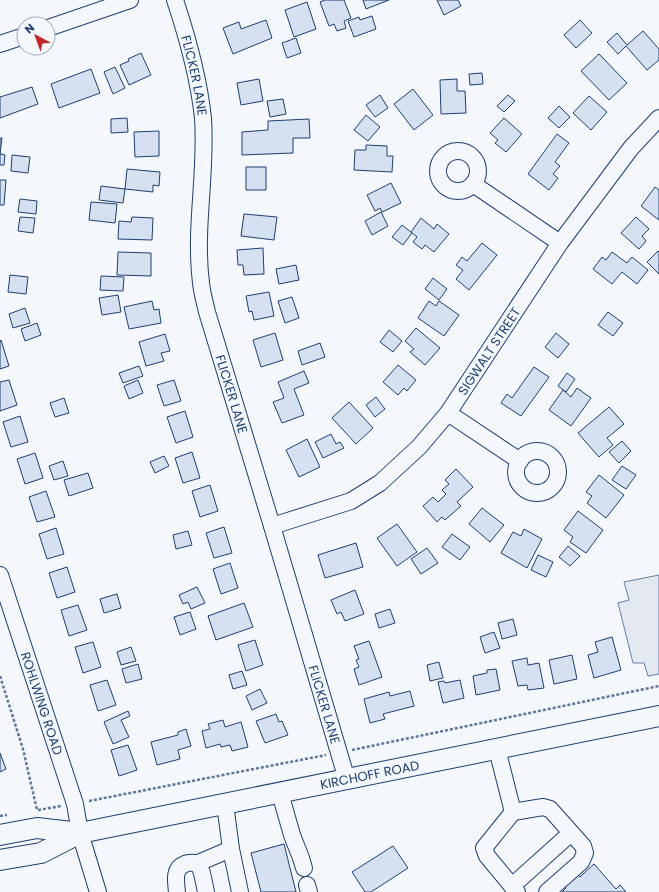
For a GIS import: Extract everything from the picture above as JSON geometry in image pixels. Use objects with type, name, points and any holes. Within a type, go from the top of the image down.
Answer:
[{"type":"main road","name":"KIRCHOFF ROAD","points":[[0,835],[37,828],[80,832],[347,780],[659,716]]},
{"type":"main road","name":"KIRCHOFF ROAD","points":[[0,860],[41,853],[80,832]]},
{"type":"street","points":[[56,25],[130,0]]},
{"type":"street","name":"FLICKER LANE","points":[[175,0],[181,17],[193,65],[203,118],[200,283],[207,312],[347,780]]},
{"type":"street","points":[[0,44],[16,39]]},
{"type":"street","name":"SIGWALT STREET","points":[[272,526],[351,501],[380,484],[420,447],[448,413],[560,243],[631,148],[659,118]]},
{"type":"street","points":[[473,184],[560,243]]},
{"type":"street","points":[[448,413],[520,461]]},
{"type":"street","name":"ROHLWING ROAD","points":[[0,577],[75,804],[80,832],[98,892]]},
{"type":"street","points":[[497,749],[512,812]]},
{"type":"street","points":[[280,793],[292,835],[304,868]]},
{"type":"street","points":[[225,804],[231,848],[240,892]]},
{"type":"street","points":[[547,892],[581,862],[585,853],[583,846],[571,832],[550,809],[543,807],[512,812],[484,848],[487,856],[514,889],[571,832]]},
{"type":"street","points":[[177,892],[175,878],[178,869],[185,864],[198,863],[231,848]]},
{"type":"street","points":[[198,863],[206,892]]},
{"type":"path","points":[[0,676],[23,749],[37,810]]},
{"type":"path","points":[[96,800],[339,753],[659,686]]},
{"type":"shaded area","points":[[659,575],[659,674],[648,676],[644,663],[633,663],[618,603],[629,600],[624,582]]},
{"type":"building","points":[[325,0],[344,0],[351,18],[344,21],[346,28],[337,31],[334,24],[329,26],[320,2]]},
{"type":"building","points":[[363,0],[389,0],[366,9]]},
{"type":"building","points":[[437,0],[458,0],[461,6],[444,15]]},
{"type":"building","points":[[307,2],[316,29],[294,37],[285,10]]},
{"type":"building","points":[[372,16],[376,29],[354,37],[348,21],[359,17],[360,20]]},
{"type":"building","points":[[266,20],[272,38],[233,54],[223,28],[239,22],[241,29]]},
{"type":"building","points":[[580,20],[592,33],[576,48],[564,35]]},
{"type":"building","points":[[643,31],[659,49],[659,60],[647,70],[626,46],[618,54],[607,42],[617,33],[627,45]]},
{"type":"building","points":[[296,38],[301,53],[287,58],[282,43]]},
{"type":"building","points":[[141,53],[151,75],[129,85],[120,65],[129,61],[128,59]]},
{"type":"building","points":[[599,54],[627,83],[609,100],[581,71]]},
{"type":"building","points":[[115,67],[125,88],[113,94],[104,72]]},
{"type":"building","points":[[91,69],[100,93],[59,108],[51,84]]},
{"type":"building","points":[[482,73],[483,84],[470,85],[469,74]]},
{"type":"building","points":[[259,79],[263,101],[241,105],[237,83]]},
{"type":"building","points":[[457,79],[457,91],[465,91],[466,113],[441,114],[440,80]]},
{"type":"building","points":[[32,87],[38,104],[0,118],[0,97]]},
{"type":"building","points":[[413,89],[433,115],[414,130],[394,104]]},
{"type":"building","points":[[380,95],[388,108],[375,117],[366,105]]},
{"type":"building","points":[[508,95],[515,101],[504,112],[497,106]]},
{"type":"building","points":[[589,96],[607,112],[591,130],[573,113]]},
{"type":"building","points":[[283,99],[286,114],[270,117],[267,101]]},
{"type":"building","points":[[559,106],[570,117],[559,128],[548,118]]},
{"type":"building","points":[[366,115],[380,127],[368,141],[354,130]]},
{"type":"building","points":[[127,118],[128,132],[111,133],[111,119]]},
{"type":"building","points":[[504,118],[522,134],[506,152],[495,143],[498,140],[490,133]]},
{"type":"building","points":[[309,119],[310,138],[293,138],[293,153],[242,155],[242,132],[268,130],[268,121]]},
{"type":"building","points":[[159,131],[159,156],[135,157],[134,132]]},
{"type":"building","points":[[557,134],[569,143],[555,162],[560,166],[553,174],[558,178],[549,190],[528,174]]},
{"type":"building","points":[[0,138],[2,138],[0,154]]},
{"type":"building","points":[[366,145],[387,146],[387,156],[393,156],[392,172],[354,170],[355,150],[366,150]]},
{"type":"building","points":[[0,154],[5,155],[4,165],[0,165]]},
{"type":"building","points":[[12,155],[30,157],[28,173],[11,171]]},
{"type":"building","points":[[246,167],[266,167],[266,190],[246,190]]},
{"type":"building","points":[[127,169],[160,172],[159,186],[153,185],[153,192],[125,189]]},
{"type":"building","points":[[0,180],[6,180],[4,205],[0,205]]},
{"type":"building","points":[[391,183],[401,203],[382,212],[380,208],[375,211],[367,195]]},
{"type":"building","points":[[101,186],[125,189],[123,203],[99,200]]},
{"type":"building","points":[[655,187],[659,190],[659,220],[641,206]]},
{"type":"building","points":[[20,199],[37,201],[36,214],[18,212]]},
{"type":"building","points":[[91,202],[117,204],[115,223],[89,220]]},
{"type":"building","points":[[381,212],[388,226],[372,235],[365,221]]},
{"type":"building","points":[[244,214],[277,217],[274,240],[241,236]]},
{"type":"building","points":[[20,217],[35,218],[33,233],[18,231]]},
{"type":"building","points":[[132,217],[153,218],[152,240],[118,239],[119,221],[131,222]]},
{"type":"building","points":[[636,217],[649,229],[642,236],[646,241],[639,249],[621,233]]},
{"type":"building","points":[[421,218],[434,229],[437,224],[449,234],[434,252],[425,245],[422,249],[413,242],[417,237],[411,232]]},
{"type":"building","points":[[402,225],[412,233],[403,245],[392,237]]},
{"type":"building","points":[[482,243],[497,255],[469,290],[456,279],[463,270],[456,265],[462,257],[467,261]]},
{"type":"building","points":[[263,248],[264,274],[244,275],[243,265],[238,265],[237,250]]},
{"type":"building","points":[[658,251],[659,252],[659,274],[647,262]]},
{"type":"building","points":[[118,252],[151,253],[151,276],[117,275]]},
{"type":"building","points":[[612,252],[627,263],[632,257],[648,270],[637,284],[622,272],[612,284],[593,269],[602,257],[606,260]]},
{"type":"building","points":[[296,265],[299,280],[279,284],[276,269]]},
{"type":"building","points":[[10,275],[28,277],[26,294],[8,292]]},
{"type":"building","points":[[101,276],[124,277],[123,291],[100,290]]},
{"type":"building","points":[[433,278],[447,289],[439,300],[425,289]]},
{"type":"building","points":[[269,292],[274,316],[254,320],[252,311],[249,312],[246,296]]},
{"type":"building","points":[[118,295],[121,312],[102,315],[99,298]]},
{"type":"building","points":[[292,297],[299,318],[285,323],[278,301]]},
{"type":"building","points":[[152,301],[154,310],[159,309],[161,323],[129,329],[124,307]]},
{"type":"building","points":[[429,301],[436,306],[439,301],[459,315],[444,336],[418,318]]},
{"type":"building","points":[[25,308],[30,323],[13,328],[9,314]]},
{"type":"building","points":[[608,312],[623,323],[613,336],[598,325]]},
{"type":"building","points":[[37,323],[41,335],[25,341],[21,329]]},
{"type":"building","points":[[416,328],[440,348],[425,365],[410,352],[414,349],[405,341]]},
{"type":"building","points":[[389,330],[402,341],[393,352],[380,342]]},
{"type":"building","points":[[275,333],[283,360],[261,367],[253,340]]},
{"type":"building","points":[[556,333],[569,344],[558,358],[545,347]]},
{"type":"building","points":[[165,334],[170,351],[161,353],[164,361],[146,366],[139,342]]},
{"type":"building","points":[[1,340],[9,366],[0,369],[0,341]]},
{"type":"building","points":[[320,343],[325,357],[302,365],[298,351]]},
{"type":"building","points":[[398,365],[416,380],[407,391],[404,388],[398,395],[383,382]]},
{"type":"building","points":[[139,366],[143,376],[123,383],[119,373]]},
{"type":"building","points":[[534,367],[549,377],[521,416],[501,403],[507,394],[512,398]]},
{"type":"building","points":[[304,371],[309,383],[294,389],[304,415],[282,423],[273,402],[284,398],[278,382]]},
{"type":"building","points":[[567,373],[575,379],[566,392],[558,386]]},
{"type":"building","points":[[9,380],[17,405],[0,411],[0,382]]},
{"type":"building","points":[[138,380],[143,393],[129,399],[124,386]]},
{"type":"building","points":[[174,380],[181,401],[164,406],[157,385]]},
{"type":"building","points":[[577,388],[591,398],[571,426],[549,410],[563,390],[571,397]]},
{"type":"building","points":[[376,397],[385,409],[375,417],[366,405]]},
{"type":"building","points":[[64,398],[69,413],[55,417],[50,403]]},
{"type":"building","points":[[349,402],[373,428],[356,444],[332,418]]},
{"type":"building","points":[[609,407],[624,424],[607,438],[613,445],[599,457],[578,433]]},
{"type":"building","points":[[185,411],[193,437],[176,443],[167,417]]},
{"type":"building","points":[[20,416],[28,442],[11,447],[3,422]]},
{"type":"building","points":[[331,434],[336,444],[340,442],[344,448],[323,458],[315,442]]},
{"type":"building","points":[[307,439],[320,467],[299,477],[286,450]]},
{"type":"building","points":[[622,441],[631,451],[619,463],[609,452]]},
{"type":"building","points":[[192,452],[200,478],[183,483],[175,458]]},
{"type":"building","points":[[35,453],[43,478],[25,484],[17,459]]},
{"type":"building","points":[[164,456],[169,466],[155,473],[150,462]]},
{"type":"building","points":[[63,461],[68,476],[54,480],[49,466]]},
{"type":"building","points":[[622,466],[636,475],[626,489],[612,480]]},
{"type":"building","points":[[456,469],[473,487],[457,502],[461,506],[445,520],[442,517],[437,522],[423,506],[433,497],[438,502],[446,494],[442,490],[449,484],[445,480]]},
{"type":"building","points":[[88,473],[93,488],[69,496],[64,480]]},
{"type":"building","points":[[599,475],[624,495],[606,518],[587,503],[592,496],[586,492]]},
{"type":"building","points":[[210,485],[218,511],[200,517],[192,491]]},
{"type":"building","points":[[46,491],[55,517],[37,522],[29,497]]},
{"type":"building","points":[[482,508],[504,525],[490,542],[469,524]]},
{"type":"building","points":[[578,511],[603,530],[586,553],[570,542],[573,537],[564,530]]},
{"type":"building","points":[[397,524],[417,552],[397,566],[377,538]]},
{"type":"building","points":[[224,527],[232,553],[214,558],[206,533]]},
{"type":"building","points":[[56,528],[64,554],[47,559],[39,534]]},
{"type":"building","points":[[524,529],[542,539],[527,568],[501,553],[513,532],[521,536]]},
{"type":"building","points":[[188,531],[192,545],[176,549],[173,535]]},
{"type":"building","points":[[452,534],[470,547],[460,560],[442,547]]},
{"type":"building","points":[[356,543],[363,567],[325,578],[318,555]]},
{"type":"building","points":[[568,546],[580,556],[570,566],[559,557]]},
{"type":"building","points":[[427,548],[438,563],[421,574],[411,559]]},
{"type":"building","points":[[538,555],[553,562],[546,577],[531,570]]},
{"type":"building","points":[[230,563],[238,588],[221,594],[213,569]]},
{"type":"building","points":[[67,567],[75,592],[57,598],[49,573]]},
{"type":"building","points":[[197,587],[205,603],[191,609],[188,602],[183,604],[179,595]]},
{"type":"building","points":[[355,590],[364,614],[345,621],[341,612],[337,614],[331,600]]},
{"type":"building","points":[[117,594],[121,608],[104,613],[100,599]]},
{"type":"building","points":[[244,603],[253,627],[216,640],[208,616]]},
{"type":"building","points":[[78,605],[87,630],[69,636],[61,610]]},
{"type":"building","points":[[390,609],[395,623],[379,628],[375,614]]},
{"type":"building","points":[[190,612],[196,629],[180,635],[174,617]]},
{"type":"building","points":[[513,619],[517,635],[502,639],[498,623]]},
{"type":"building","points":[[494,632],[500,648],[485,653],[480,637]]},
{"type":"building","points":[[612,637],[621,670],[594,678],[588,655],[598,652],[595,642]]},
{"type":"building","points":[[255,640],[263,665],[246,671],[238,645]]},
{"type":"building","points":[[369,641],[382,677],[359,685],[354,669],[359,667],[356,660],[359,659],[354,646]]},
{"type":"building","points":[[93,642],[101,667],[83,673],[75,647]]},
{"type":"building","points":[[131,647],[136,661],[121,665],[117,652]]},
{"type":"building","points":[[572,655],[577,679],[554,684],[549,660]]},
{"type":"building","points":[[527,658],[528,665],[539,663],[544,688],[528,690],[527,685],[518,686],[512,661]]},
{"type":"building","points":[[439,662],[443,678],[430,681],[427,665]]},
{"type":"building","points":[[138,664],[142,679],[126,683],[122,669]]},
{"type":"building","points":[[496,669],[500,690],[476,695],[473,676],[487,673],[487,670]]},
{"type":"building","points":[[242,671],[247,685],[233,689],[229,675]]},
{"type":"building","points":[[107,680],[116,705],[98,711],[90,685]]},
{"type":"building","points":[[460,680],[464,698],[443,703],[438,682],[444,681],[445,683]]},
{"type":"building","points":[[260,689],[267,703],[252,710],[246,696]]},
{"type":"building","points":[[410,691],[414,706],[383,714],[385,719],[370,723],[364,699],[389,692],[390,696]]},
{"type":"building","points":[[128,711],[130,716],[121,720],[129,737],[113,744],[104,722]]},
{"type":"building","points":[[276,714],[279,722],[282,721],[288,735],[265,743],[256,721]]},
{"type":"building","points":[[223,720],[225,727],[241,722],[248,747],[232,751],[230,745],[221,747],[220,744],[206,748],[202,731],[210,729],[208,724]]},
{"type":"building","points":[[186,729],[191,746],[178,750],[180,759],[157,765],[151,742],[178,735],[178,732]]},
{"type":"building","points":[[128,745],[137,770],[119,776],[111,750]]},
{"type":"building","points":[[0,753],[6,769],[0,772]]},
{"type":"building","points":[[284,844],[296,892],[261,892],[251,853]]},
{"type":"building","points":[[393,846],[408,868],[371,892],[365,892],[352,872]]},
{"type":"building","points":[[568,863],[580,877],[594,864],[616,889],[620,885],[626,892],[562,892],[566,888],[555,875]]}]
